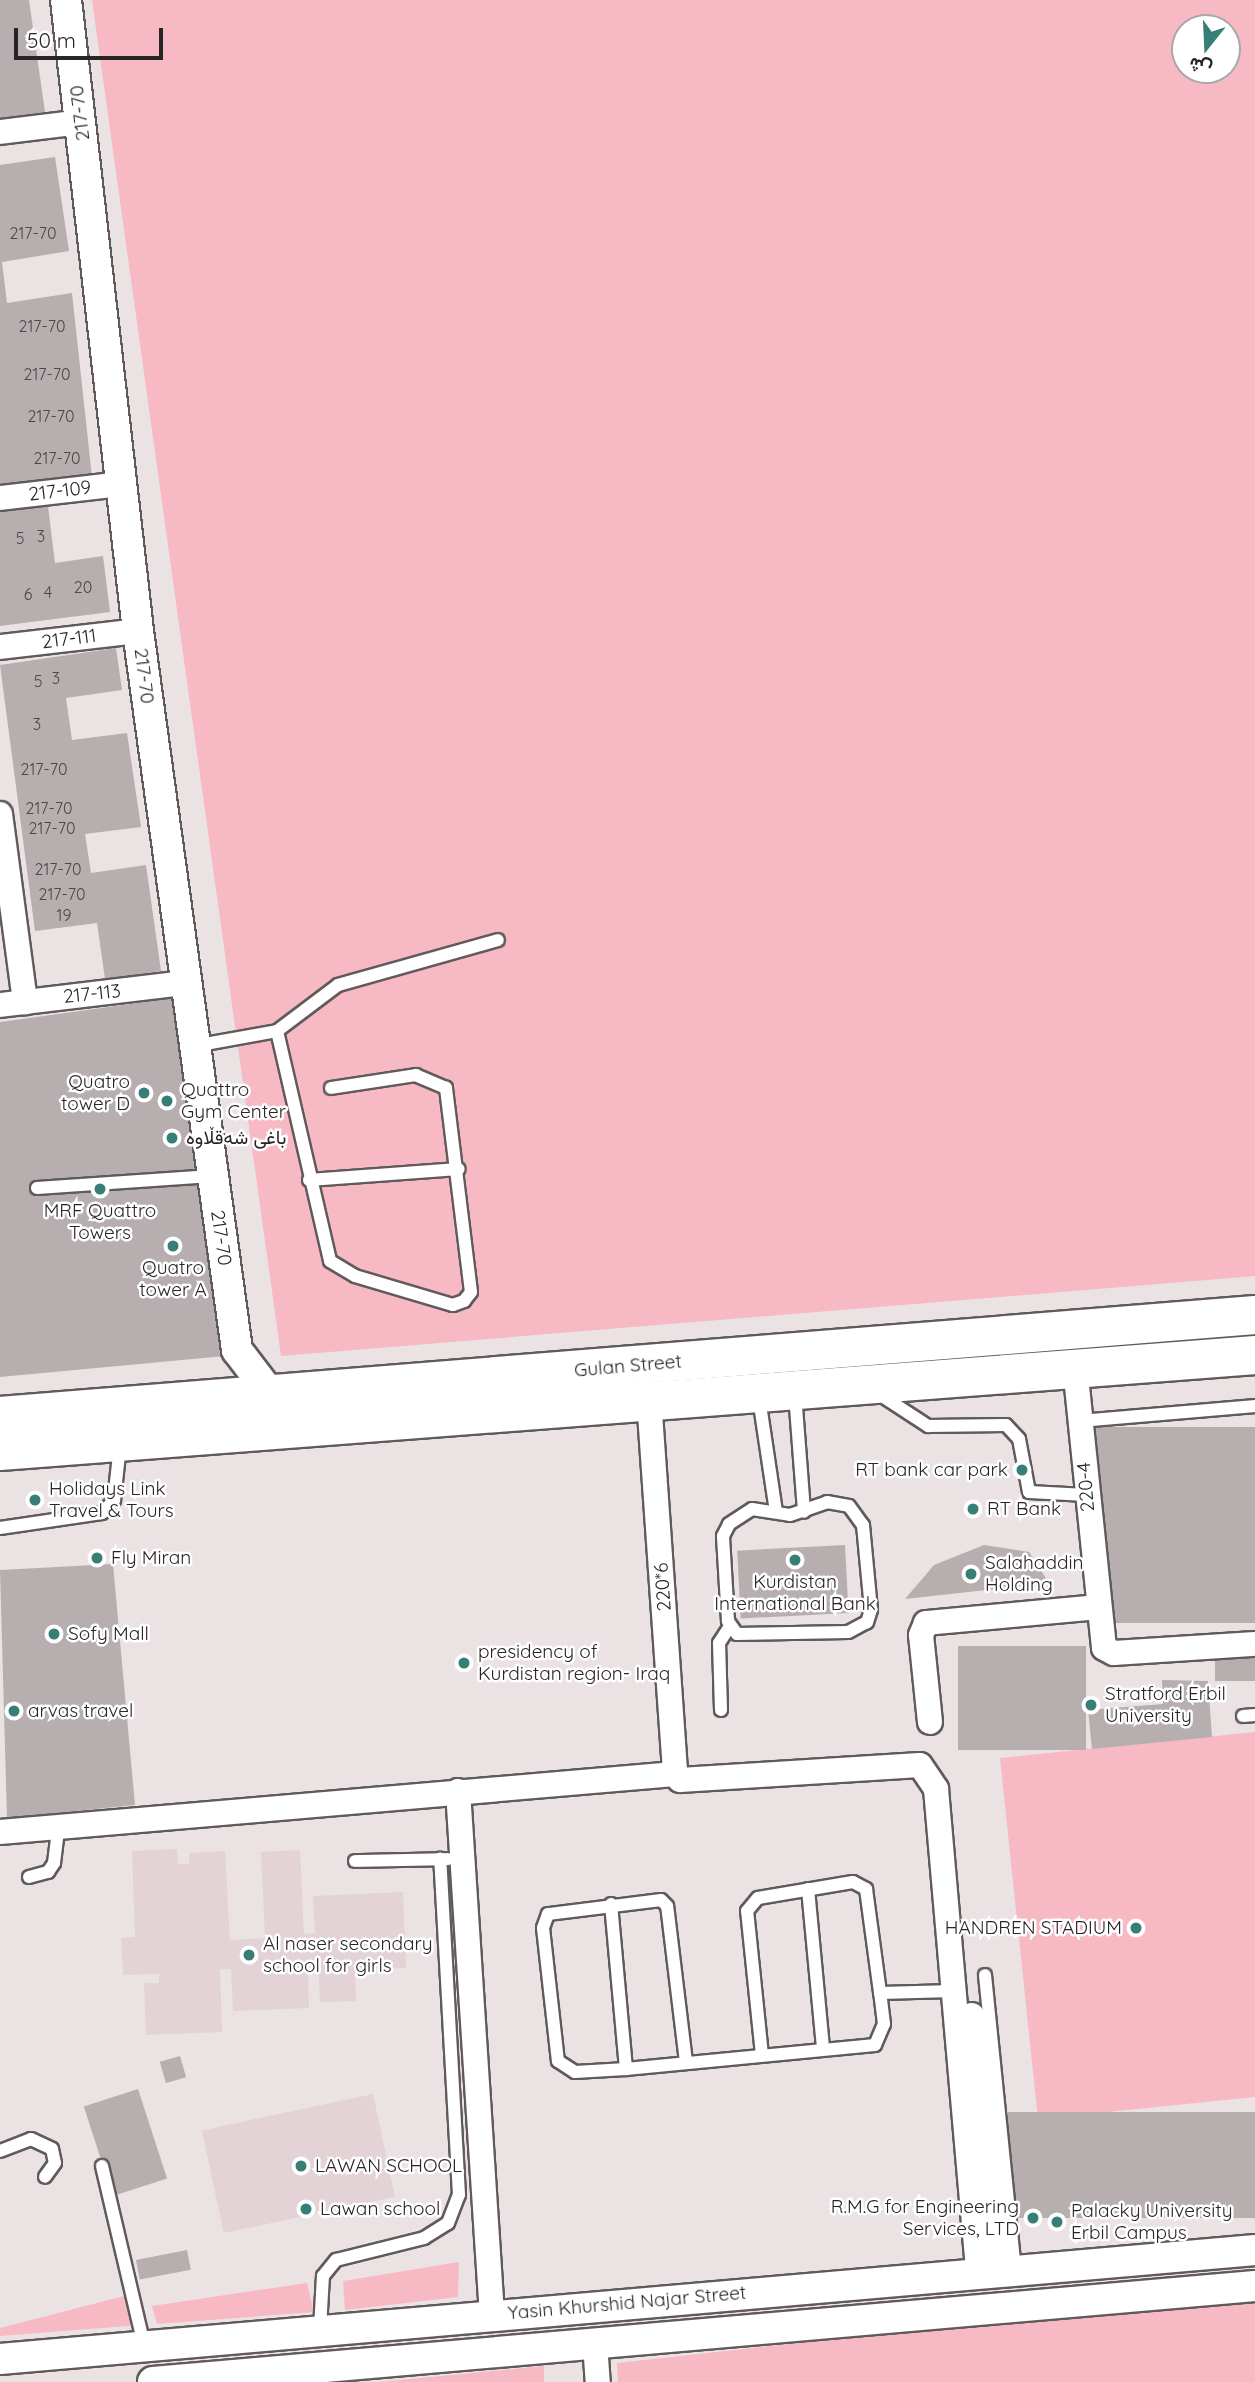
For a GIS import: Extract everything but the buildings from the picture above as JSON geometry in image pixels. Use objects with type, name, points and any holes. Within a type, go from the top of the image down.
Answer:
[{"type":"main road","name":"Gulan Street","points":[[0,1416],[1255,1315]]},
{"type":"main road","points":[[1132,1325],[1145,1327],[1155,1344],[1138,1363]]},
{"type":"main road","name":"Gulan Street","points":[[0,1451],[120,1439],[1255,1355]]},
{"type":"street","name":"217-70","points":[[66,0],[138,631],[184,983],[237,1350],[272,1396]]},
{"type":"street","points":[[0,132],[82,122]]},
{"type":"street","name":"217-109","points":[[0,498],[121,484]]},
{"type":"street","name":"217-111","points":[[0,647],[138,631]]},
{"type":"street","points":[[0,814],[26,1002]]},
{"type":"street","name":"217-113","points":[[0,1005],[184,983]]},
{"type":"street","points":[[207,1401],[227,1377],[237,1350]]},
{"type":"street","name":"220-4","points":[[1075,1367],[1102,1644],[1110,1653],[1255,1644]]},
{"type":"street","name":"220*6","points":[[649,1399],[677,1774]]},
{"type":"street","points":[[930,1722],[921,1635],[926,1623],[1097,1606]]},
{"type":"street","points":[[0,1832],[677,1774],[907,1749],[926,1754],[944,1770],[998,2272]]},
{"type":"street","points":[[677,1774],[924,1767],[935,1783],[953,1992],[998,2272]]},
{"type":"street","points":[[458,1791],[451,1859],[492,2315]]},
{"type":"street","name":"Yasin Khurshid Najar Street","points":[[1,2359],[320,2329],[1255,2250]]},
{"type":"street","name":"Yasin Khurshid Najar Street","points":[[153,2382],[1255,2286]]},
{"type":"street","points":[[595,2343],[598,2382]]},
{"type":"lane","points":[[193,1046],[277,1031],[338,985],[498,940]]},
{"type":"lane","points":[[277,1031],[309,1180],[330,1261],[355,1276],[453,1305],[471,1292],[452,1098],[434,1080],[416,1075],[331,1088]]},
{"type":"lane","points":[[309,1180],[459,1169]]},
{"type":"lane","points":[[37,1188],[212,1176]]},
{"type":"lane","points":[[856,1386],[928,1426],[1006,1424],[1019,1439],[1029,1492],[1087,1494]]},
{"type":"lane","points":[[795,1390],[804,1513]]},
{"type":"lane","points":[[754,1392],[764,1408],[776,1512]]},
{"type":"lane","points":[[1080,1421],[1255,1406]]},
{"type":"lane","points":[[0,1528],[102,1513],[114,1500],[120,1439]]},
{"type":"lane","points":[[721,1710],[719,1643],[730,1626],[723,1536],[742,1512],[804,1513],[835,1502],[860,1517],[871,1610],[867,1622],[848,1632],[749,1637],[730,1626]]},
{"type":"lane","points":[[29,1877],[48,1872],[54,1863],[58,1828]]},
{"type":"lane","points":[[320,2329],[323,2276],[337,2260],[424,2238],[448,2223],[459,2195],[451,1859],[355,1860]]},
{"type":"lane","points":[[686,2062],[667,1906],[661,1900],[558,1909],[543,1928],[558,2061],[575,2072],[626,2069],[823,2049],[881,2039],[880,1993],[866,1889],[853,1882],[758,1898],[747,1911],[762,2055]]},
{"type":"lane","points":[[808,1889],[823,2049]]},
{"type":"lane","points":[[611,1904],[626,2069]]},
{"type":"lane","points":[[985,1975],[998,2272]]},
{"type":"lane","points":[[880,1993],[953,1992]]},
{"type":"lane","points":[[0,2151],[31,2139],[52,2149],[55,2163],[45,2177]]},
{"type":"lane","points":[[102,2166],[144,2346]]},
{"type":"shaded area","points":[[92,0],[1255,0],[1255,1276],[281,1356]]},
{"type":"shaded area","name":"HANDREN STADIUM","points":[[1255,1732],[1255,2097],[1038,2119],[1000,1758]]},
{"type":"shaded area","points":[[177,1849],[178,1864],[189,1864],[189,1853],[225,1851],[230,1940],[265,1938],[261,1852],[300,1850],[304,1934],[315,1933],[313,1896],[403,1892],[406,1968],[355,1970],[356,2001],[320,2002],[318,1960],[308,1960],[309,2008],[233,2011],[231,1969],[220,1969],[222,2032],[146,2035],[144,1983],[159,1983],[159,1974],[123,1975],[121,1938],[135,1937],[132,1851]]},
{"type":"shaded area","name":"LAWAN SCHOOL","points":[[373,2094],[395,2197],[224,2233],[202,2130]]},
{"type":"shaded area","points":[[459,2262],[458,2297],[345,2310],[343,2281]]},
{"type":"shaded area","points":[[307,2283],[314,2312],[157,2324],[152,2306]]},
{"type":"shaded area","points":[[136,2293],[140,2325],[0,2336],[0,2328]]},
{"type":"shaded area","points":[[1255,2293],[1255,2382],[618,2382],[617,2363]]},
{"type":"shaded area","points":[[544,2366],[544,2382],[380,2382]]},
{"type":"place","name":"Quatro tower D","points":[[144,1093]]},
{"type":"place","name":"Quattro Gym Center","points":[[167,1101]]},
{"type":"place","name":"باغی شەقڵاوە","points":[[172,1138]]},
{"type":"place","name":"MRF Quattro Towers","points":[[100,1189]]},
{"type":"place","name":"Quatro tower A","points":[[173,1246]]},
{"type":"place","name":"RT bank car park","points":[[1022,1470]]},
{"type":"place","name":"Holidays Link Travel & Tours","points":[[35,1500]]},
{"type":"place","name":"RT Bank","points":[[973,1509]]},
{"type":"place","name":"Fly Miran","points":[[97,1558]]},
{"type":"place","name":"Kurdistan International Bank","points":[[795,1560]]},
{"type":"place","name":"Salahaddin Holding","points":[[971,1574]]},
{"type":"place","name":"Sofy Mall","points":[[54,1634]]},
{"type":"place","name":"presidency of Kurdistan region- Iraq","points":[[464,1663]]},
{"type":"place","name":"Stratford Erbil University","points":[[1091,1705]]},
{"type":"place","name":"arvas travel","points":[[14,1711]]},
{"type":"place","name":"HANDREN STADIUM","points":[[1136,1928]]},
{"type":"place","name":"Al naser secondary school for girls","points":[[249,1955]]},
{"type":"place","name":"LAWAN SCHOOL","points":[[301,2166]]},
{"type":"place","name":"Lawan school","points":[[306,2209]]},
{"type":"place","name":"R.M.G for Engineering Services, LTD","points":[[1033,2218]]},
{"type":"place","name":"Palacky University Erbil Campus","points":[[1057,2222]]}]
